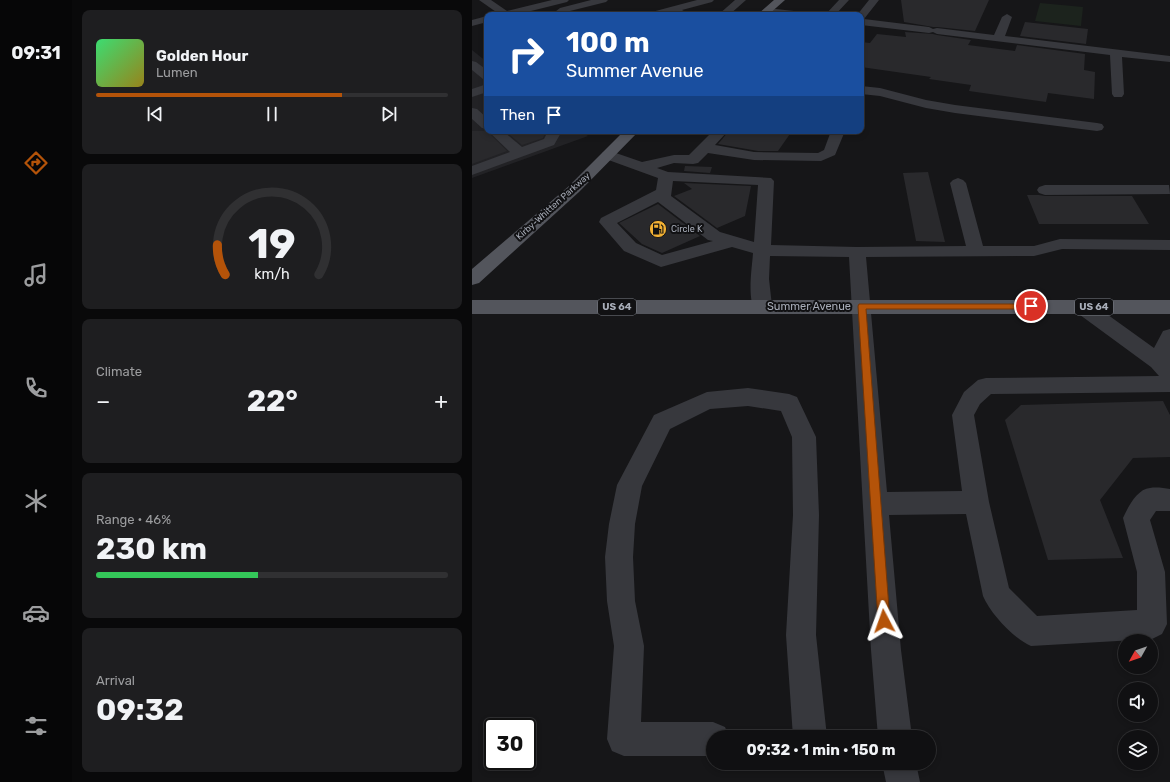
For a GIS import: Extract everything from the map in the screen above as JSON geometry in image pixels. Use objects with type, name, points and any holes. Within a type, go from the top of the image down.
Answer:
[{"type":"main road","points":[[766,12],[780,0]]},
{"type":"main road","name":"Kirby-Whitten Parkway","points":[[472,278],[574,189],[629,134]]},
{"type":"main road","name":"Summer Avenue","points":[[472,308],[762,306],[1170,307]]},
{"type":"street","points":[[484,0],[501,12]]},
{"type":"street","points":[[517,12],[564,0]]},
{"type":"street","points":[[560,12],[603,0]]},
{"type":"street","points":[[662,12],[709,0]]},
{"type":"street","points":[[727,12],[741,0]]},
{"type":"street","points":[[833,12],[844,0]]},
{"type":"street","points":[[864,13],[874,0]]},
{"type":"street","points":[[673,9],[680,12]]},
{"type":"street","points":[[998,39],[1008,17]]},
{"type":"street","points":[[472,23],[484,20]]},
{"type":"street","points":[[864,22],[1116,54],[1170,59]]},
{"type":"street","points":[[1116,54],[1118,94]]},
{"type":"street","points":[[472,64],[484,74]]},
{"type":"street","points":[[472,93],[484,89]]},
{"type":"street","points":[[864,90],[895,94],[934,106],[1097,128]]},
{"type":"street","points":[[472,112],[484,122]]},
{"type":"street","points":[[498,134],[520,153]]},
{"type":"street","points":[[472,155],[478,168],[549,142],[553,134]]},
{"type":"street","points":[[641,167],[674,159],[693,160],[718,134]]},
{"type":"street","points":[[705,148],[754,156],[821,157],[830,152],[837,134]]},
{"type":"street","points":[[608,155],[641,167],[665,184]]},
{"type":"street","points":[[1159,176],[1170,191]]},
{"type":"street","points":[[728,242],[661,261],[630,247],[607,222],[665,184],[766,181],[760,279],[762,306]]},
{"type":"street","points":[[958,183],[976,251]]},
{"type":"street","points":[[665,184],[663,198],[714,236],[728,242],[762,250],[857,252],[870,250],[1034,251],[1060,244],[1170,245]]},
{"type":"street","points":[[1045,190],[1170,191]]},
{"type":"street","points":[[857,252],[886,650],[894,730]]},
{"type":"street","points":[[1083,307],[1164,368],[1170,336]]},
{"type":"street","points":[[1170,384],[986,386],[972,398],[963,415],[976,502],[997,596],[1031,631],[1152,624],[1151,572],[1136,518],[1150,500],[1170,500]]},
{"type":"street","points":[[706,739],[624,739],[629,646],[621,601],[619,557],[622,524],[630,485],[662,422],[707,401],[748,397],[789,403],[804,437],[806,515],[801,635],[809,730]]},
{"type":"street","points":[[876,504],[976,502]]},
{"type":"street","points":[[900,770],[903,782]]},
{"type":"shaded area","points":[[1040,3],[1083,7],[1081,26],[1035,21]]},
{"type":"shaded area","points":[[472,50],[484,60],[484,134],[585,134],[588,136],[472,178]]},
{"type":"building","points":[[901,0],[989,0],[975,31],[933,27],[904,22]]},
{"type":"building","points":[[1025,22],[1088,29],[1086,44],[1020,36]]},
{"type":"building","points":[[905,32],[933,34],[971,40],[968,45],[1015,51],[1017,45],[1085,54],[1084,70],[1095,72],[1094,99],[1048,93],[1046,102],[969,91],[971,85],[929,79],[931,77],[864,67],[864,42],[870,43],[877,34],[906,37]]},
{"type":"building","points":[[472,131],[484,131],[484,134],[490,134],[507,151],[472,164]]},
{"type":"building","points":[[509,134],[545,134],[543,138],[522,145]]},
{"type":"building","points":[[726,134],[790,134],[778,151],[758,151],[718,144]]},
{"type":"building","points":[[685,166],[712,167],[710,173],[684,171]]},
{"type":"building","points":[[928,172],[945,242],[916,241],[903,173]]},
{"type":"building","points":[[684,183],[751,186],[745,216],[717,228],[674,196],[692,189]]},
{"type":"building","points":[[1027,195],[1132,196],[1149,224],[1039,224]]},
{"type":"building","name":"Circle K","points":[[658,204],[700,236],[662,253],[642,244],[619,223]]},
{"type":"building","points":[[1163,401],[1170,415],[1170,457],[1133,458],[1100,500],[1123,558],[1048,560],[1005,420],[1021,405]]},
{"type":"place","name":"Circle K","points":[[658,229]]},
{"type":"route","points":[[884,621],[862,306],[1031,306]]}]
